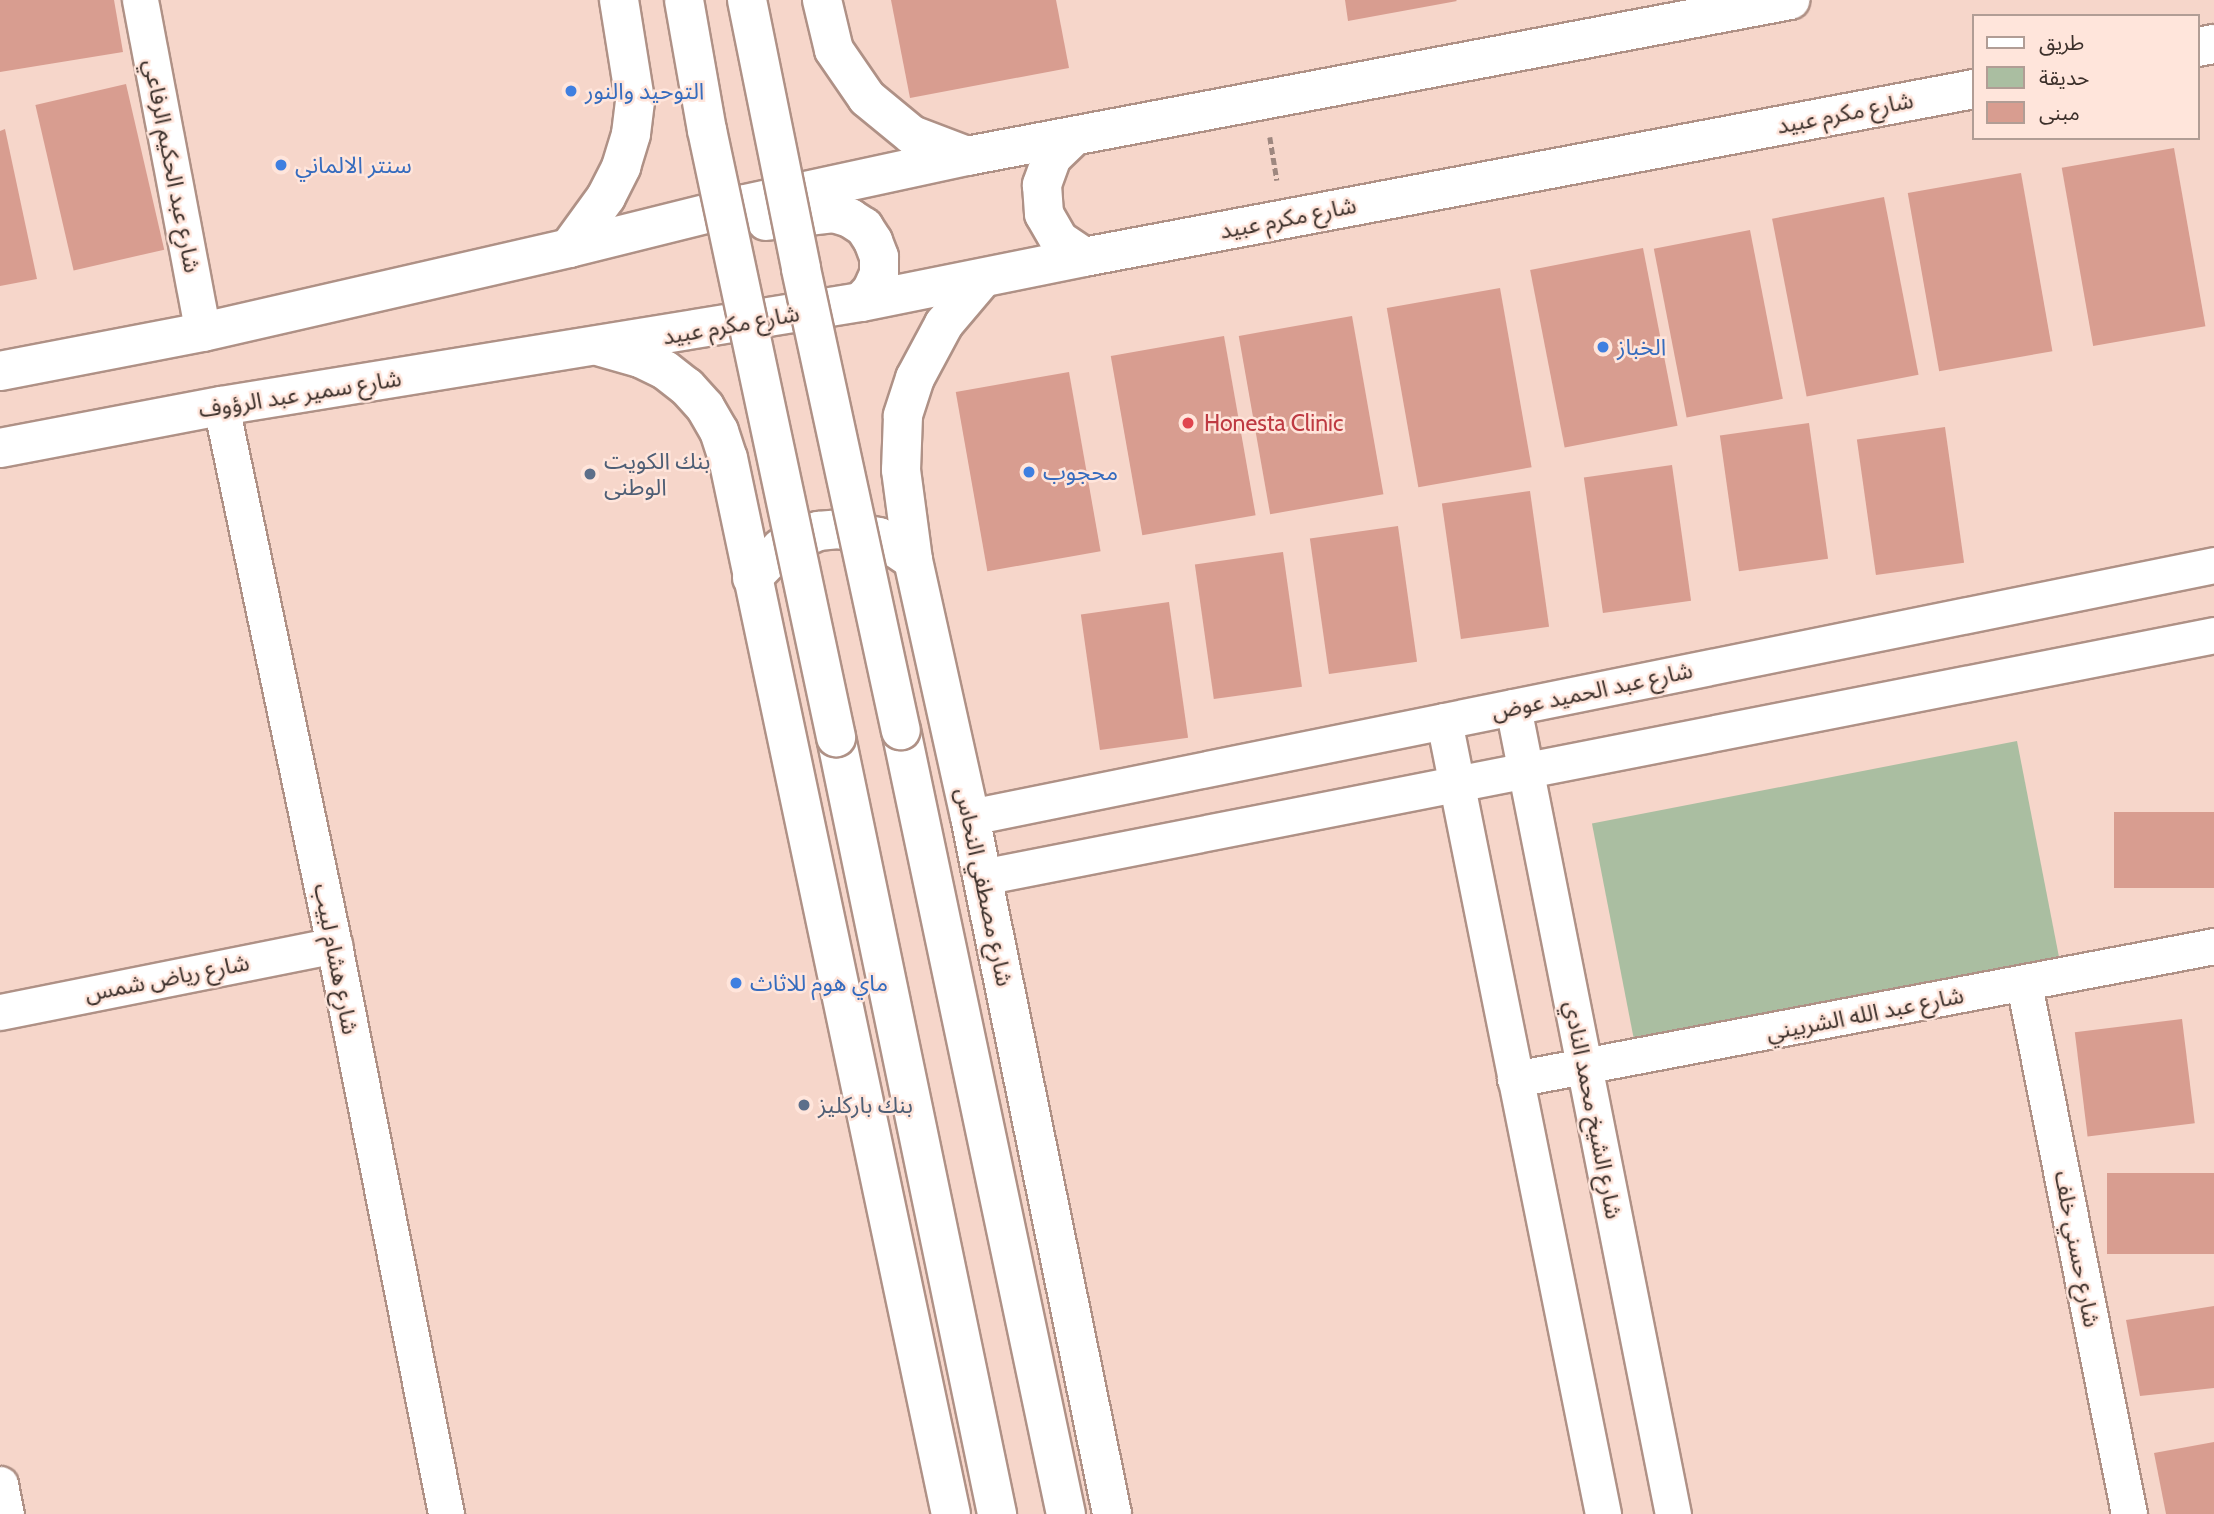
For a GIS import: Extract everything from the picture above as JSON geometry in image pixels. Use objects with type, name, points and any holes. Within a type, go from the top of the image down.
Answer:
[{"type":"main road","points":[[569,248],[606,197],[621,167],[631,134],[635,100],[619,0]]},
{"type":"main road","points":[[684,0],[708,130],[997,1514]]},
{"type":"main road","points":[[747,0],[804,283],[1066,1514]]},
{"type":"main road","points":[[822,0],[834,50],[867,98],[912,135],[967,156]]},
{"type":"main road","points":[[0,371],[204,332],[569,248],[745,204],[967,156],[1790,0]]},
{"type":"main road","name":"شارع مكرم عبيد","points":[[601,346],[861,302],[1084,257],[1972,89]]},
{"type":"main road","points":[[1074,136],[1052,157],[1042,185],[1044,214],[1059,240],[1084,257]]},
{"type":"main road","points":[[745,204],[749,212],[765,221],[834,213],[850,218],[864,227],[879,257],[878,274],[872,290],[861,302]]},
{"type":"main road","name":"شارع مصطفي النحاس","points":[[982,279],[944,324],[928,350],[903,416],[901,470],[913,560],[970,817],[1112,1514]]},
{"type":"main road","points":[[601,346],[640,358],[664,370],[687,387],[705,407],[719,431],[728,458],[951,1514]]},
{"type":"main road","name":"شارع سمير عبد الرؤوف","points":[[0,448],[221,406],[601,346]]},
{"type":"main road","points":[[752,578],[781,548],[818,531],[839,529],[878,537],[913,560]]},
{"type":"street","name":"شارع عبد الحكيم الرفاعي","points":[[140,0],[204,332]]},
{"type":"street","name":"شارع هشام لبيب","points":[[221,406],[334,945],[446,1514]]},
{"type":"street","name":"شارع عبد الحميد عوض","points":[[970,817],[2214,565]]},
{"type":"street","points":[[982,877],[1458,786],[2214,635]]},
{"type":"street","name":"شارع الشيخ محمد النادي","points":[[1513,707],[1673,1514]]},
{"type":"street","points":[[1444,721],[1603,1514]]},
{"type":"street","name":"شارع رياض شمس","points":[[0,1012],[334,945]]},
{"type":"street","name":"شارع عبد الله الشربيني","points":[[1516,1079],[2214,946]]},
{"type":"street","name":"شارع حسني خلف","points":[[2024,984],[2129,1514]]},
{"type":"street","points":[[0,1484],[6,1514]]},
{"type":"path","points":[[1264,100],[1283,219]]},
{"type":"green space","points":[[2017,741],[2065,988],[1640,1071],[1592,824]]},
{"type":"building","points":[[0,0],[114,0],[123,52],[0,72]]},
{"type":"building","points":[[891,0],[1056,0],[1069,68],[910,98]]},
{"type":"building","points":[[1345,0],[1456,0],[1457,1],[1348,21]]},
{"type":"building","points":[[126,84],[164,250],[74,271],[35,105]]},
{"type":"building","points":[[5,129],[37,279],[0,286],[0,131]]},
{"type":"building","points":[[2174,148],[2205,326],[2093,346],[2062,168]]},
{"type":"building","points":[[2021,173],[2052,351],[1939,371],[1908,193]]},
{"type":"building","points":[[1884,197],[1919,375],[1807,396],[1772,219]]},
{"type":"building","points":[[1750,230],[1783,399],[1687,418],[1654,249]]},
{"type":"building","name":"الخباز","points":[[1643,248],[1678,426],[1565,448],[1530,270]]},
{"type":"building","points":[[1500,288],[1532,467],[1418,487],[1387,308]]},
{"type":"building","points":[[1352,316],[1383,494],[1270,514],[1239,336]]},
{"type":"building","points":[[1224,336],[1256,515],[1142,535],[1111,356]]},
{"type":"building","name":"محجوب","points":[[1069,372],[1101,551],[987,571],[956,392]]},
{"type":"building","points":[[1809,423],[1828,559],[1739,571],[1720,436]]},
{"type":"building","points":[[1945,427],[1964,563],[1876,575],[1857,439]]},
{"type":"building","points":[[1672,465],[1691,601],[1603,613],[1584,477]]},
{"type":"building","points":[[1530,491],[1549,627],[1461,639],[1442,503]]},
{"type":"building","points":[[1398,526],[1417,662],[1329,674],[1310,538]]},
{"type":"building","points":[[1283,552],[1302,687],[1214,699],[1195,564]]},
{"type":"building","points":[[1169,602],[1188,738],[1100,750],[1081,614]]},
{"type":"building","points":[[2114,812],[2214,812],[2214,888],[2114,888]]},
{"type":"building","points":[[2182,1019],[2195,1123],[2088,1136],[2075,1032]]},
{"type":"building","points":[[2107,1173],[2214,1173],[2214,1254],[2107,1254]]},
{"type":"building","points":[[2214,1306],[2214,1388],[2140,1396],[2126,1320]]},
{"type":"building","points":[[2214,1442],[2214,1514],[2166,1514],[2154,1453]]},
{"type":"place","name":"التوحيد والنور","points":[[571,91]]},
{"type":"place","name":"سنتر الالماني","points":[[281,165]]},
{"type":"place","name":"الخباز","points":[[1603,347]]},
{"type":"place","name":"Honesta Clinic","points":[[1188,423]]},
{"type":"place","name":"محجوب","points":[[1029,472]]},
{"type":"place","name":"بنك الكويت الوطنى","points":[[590,474]]},
{"type":"place","name":"ماي هوم للاثاث","points":[[736,983]]},
{"type":"place","name":"بنك باركليز","points":[[804,1105]]}]
